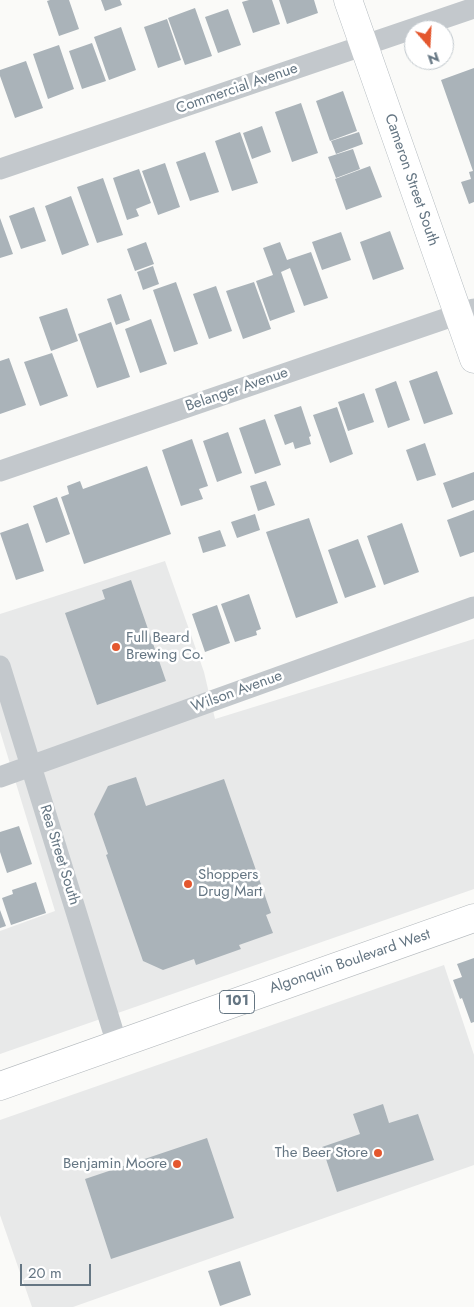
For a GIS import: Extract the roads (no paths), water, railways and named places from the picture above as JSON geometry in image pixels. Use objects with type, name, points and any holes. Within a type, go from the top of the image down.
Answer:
[{"type":"main road","name":"Cameron Street South","points":[[348,0],[466,312],[474,359]]},
{"type":"main road","name":"Algonquin Boulevard West","points":[[0,1086],[474,918]]},
{"type":"street","name":"Commercial Avenue","points":[[0,169],[474,8]]},
{"type":"street","name":"Belanger Avenue","points":[[0,471],[466,312]]},
{"type":"street","name":"Wilson Avenue","points":[[0,777],[474,607]]},
{"type":"street","name":"Rea Street South","points":[[0,666],[117,1044]]},
{"type":"place","name":"Full Beard Brewing Co.","points":[[116,647]]},
{"type":"place","name":"Shoppers Drug Mart","points":[[188,884]]},
{"type":"place","name":"The Beer Store","points":[[378,1153]]},
{"type":"place","name":"Benjamin Moore","points":[[177,1164]]}]
